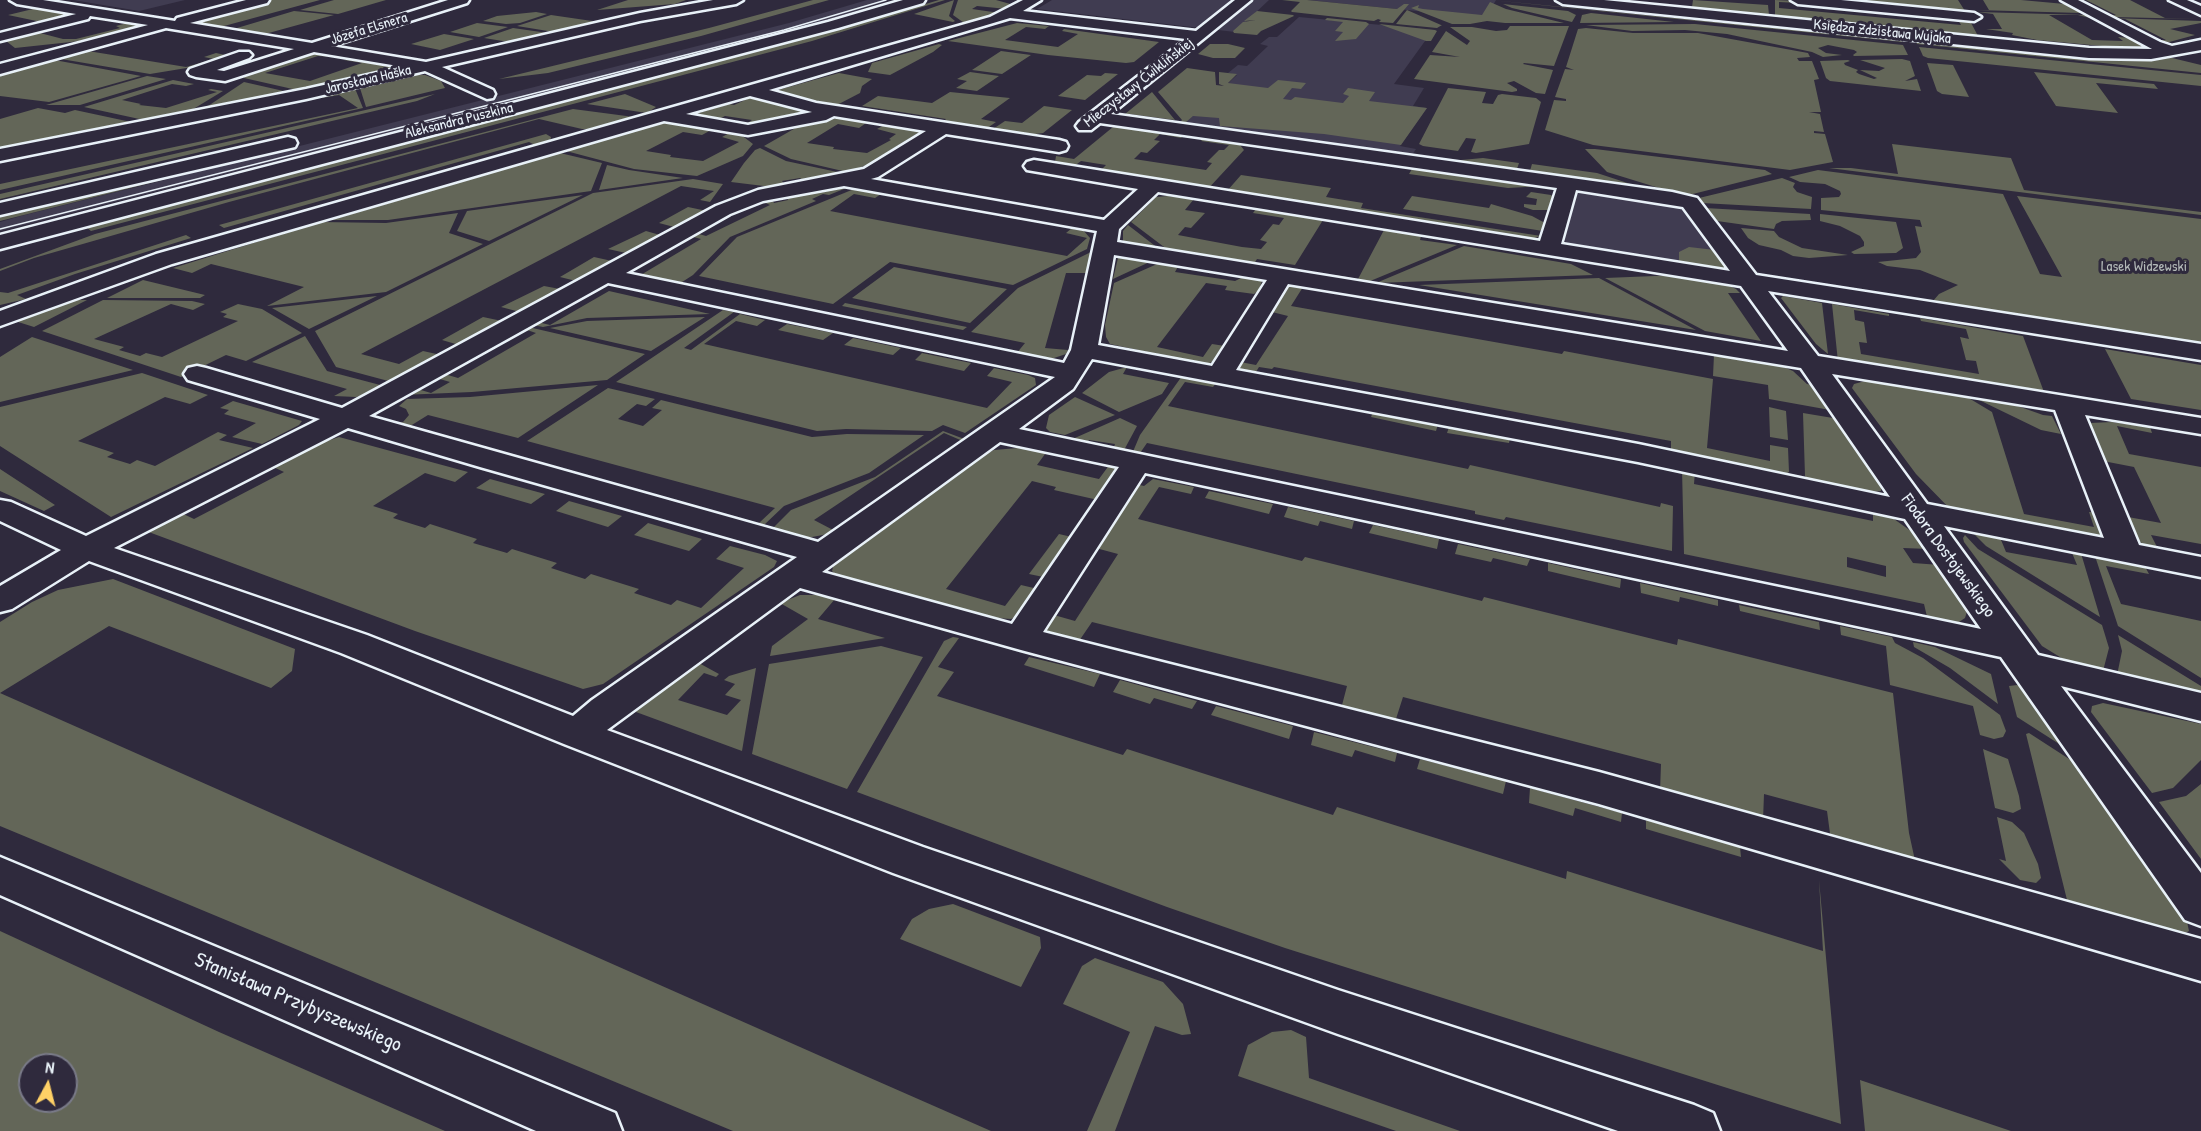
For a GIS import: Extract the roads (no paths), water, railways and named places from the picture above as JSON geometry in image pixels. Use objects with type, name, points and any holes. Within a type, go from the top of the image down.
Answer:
[{"type":"street","points":[[17,0],[174,23]]},
{"type":"street","name":"Józefa Elsnera","points":[[0,69],[262,0]]},
{"type":"street","name":"Józefa Elsnera","points":[[244,55],[196,72],[225,76],[462,0]]},
{"type":"street","name":"Jarosława Haška","points":[[0,155],[306,94],[640,17],[736,0]]},
{"type":"street","name":"Aleksandra Puszkina","points":[[0,242],[833,25],[918,0]]},
{"type":"street","points":[[0,319],[164,259],[659,115],[962,30],[1010,14],[1035,0]]},
{"type":"street","name":"Mieczysławy Ćwiklińskiej","points":[[1153,186],[1034,166],[1244,0]]},
{"type":"street","name":"Księdza Zdzisława Wujaka","points":[[1563,0],[2104,53],[2151,54],[2198,47]]},
{"type":"street","points":[[1798,0],[1974,16]]},
{"type":"street","points":[[1965,0],[1987,42]]},
{"type":"street","points":[[2176,0],[2201,11]]},
{"type":"street","points":[[2070,1],[2155,45],[2175,51]]},
{"type":"street","points":[[0,37],[97,13]]},
{"type":"street","points":[[1010,14],[1199,36]]},
{"type":"street","name":"Józefa Elsnera","points":[[174,23],[428,66]]},
{"type":"street","name":"Józefa Elsnera","points":[[262,39],[297,29]]},
{"type":"street","name":"Józefa Elsnera","points":[[130,35],[167,42]]},
{"type":"street","name":"Józefa Elsnera","points":[[209,49],[277,60]]},
{"type":"street","points":[[428,66],[487,94]]},
{"type":"street","name":"Aleksandra Puszkina","points":[[452,102],[507,88]]},
{"type":"street","points":[[748,90],[783,101],[833,111],[1059,146]]},
{"type":"street","points":[[659,115],[748,130],[822,116],[833,111]]},
{"type":"street","points":[[1096,117],[1568,183],[1548,248]]},
{"type":"street","points":[[0,601],[86,549],[345,418],[723,210],[748,200],[871,173],[943,128]]},
{"type":"street","points":[[0,209],[306,138]]},
{"type":"street","points":[[846,180],[1281,276],[2201,426]]},
{"type":"street","name":"Fiodora Dostojewskiego","points":[[1568,183],[1685,200],[1693,205],[1810,363],[2201,908]]},
{"type":"street","points":[[578,734],[605,710],[1057,388],[1078,362],[1107,237],[1153,186],[2201,352]]},
{"type":"street","points":[[603,275],[1078,362],[1220,374],[1638,453],[1796,488],[2201,567]]},
{"type":"street","points":[[1220,374],[1281,276]]},
{"type":"street","points":[[197,374],[490,461],[809,565],[1021,638],[1599,788],[2201,960]]},
{"type":"street","points":[[2067,405],[2126,552]]},
{"type":"street","points":[[994,432],[2020,657],[2201,707]]},
{"type":"street","points":[[1021,638],[1137,462]]},
{"type":"street","points":[[0,509],[86,549],[354,644],[578,734],[908,860],[1202,964],[1694,1131]]},
{"type":"street","name":"Stanisława Przybyszewskiego","points":[[0,875],[596,1131]]},
{"type":"tram line","points":[[0,229],[784,30],[886,0]]},
{"type":"park label","name":"Lasek Widzewski","points":[[2144,267]]}]
